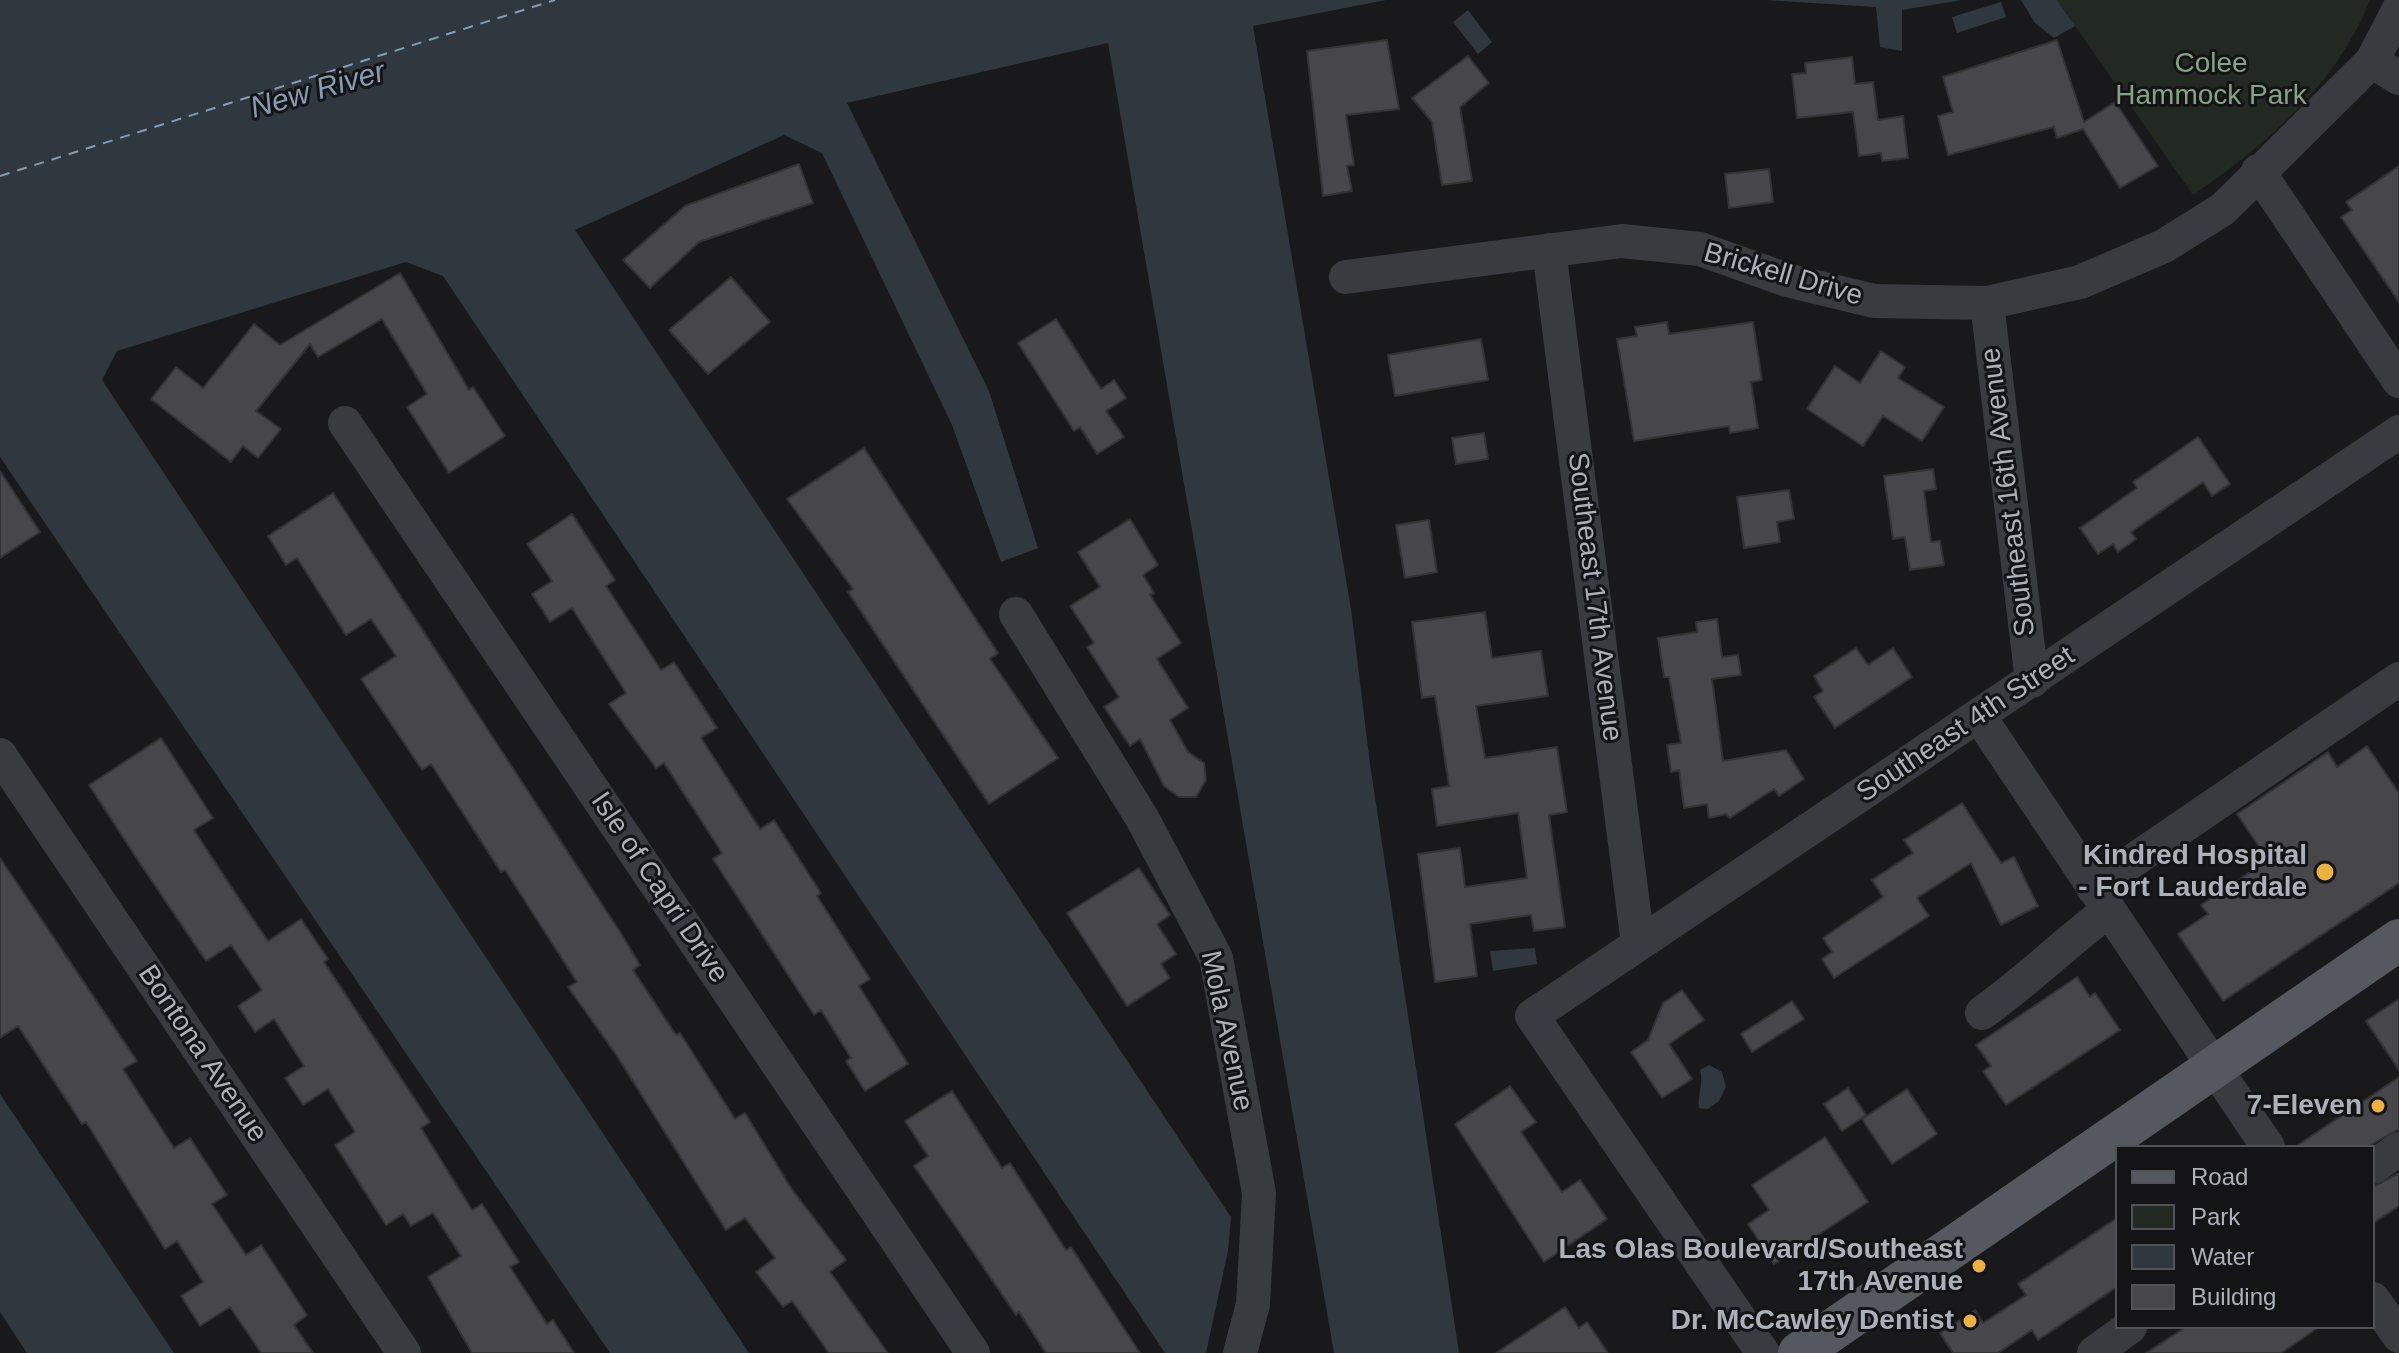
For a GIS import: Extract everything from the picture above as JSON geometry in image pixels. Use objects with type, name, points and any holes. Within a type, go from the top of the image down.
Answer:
[{"type":"main road","points":[[1808,1350],[2399,940]]},
{"type":"street","name":"Brickell Drive","points":[[1346,277],[1622,241],[1700,249],[1787,280],[1874,301],[1987,303],[2080,282],[2164,246],[2223,209],[2258,171],[2386,69],[2399,9]]},
{"type":"street","points":[[2258,171],[2399,381]]},
{"type":"street","name":"Southeast 17th Avenue","points":[[1549,250],[1638,944]]},
{"type":"street","name":"Southeast 16th Avenue","points":[[1987,303],[2032,681]]},
{"type":"street","name":"Isle of Capri Drive","points":[[345,423],[973,1353]]},
{"type":"street","name":"Southeast 4th Street","points":[[1763,1353],[1532,1016],[2399,432]]},
{"type":"street","name":"Mola Avenue","points":[[1016,614],[1142,818],[1216,958],[1259,1193],[1253,1304],[1240,1353]]},
{"type":"street","points":[[1982,1013],[2035,974],[2101,900],[2399,679]]},
{"type":"street","points":[[1979,716],[2267,1145]]},
{"type":"street","name":"Bontona Avenue","points":[[0,755],[404,1353]]},
{"type":"street","points":[[2375,1166],[2399,1149]]},
{"type":"street","points":[[2375,1302],[2399,1336]]},
{"type":"street","points":[[2094,1353],[2127,1329]]},
{"type":"street","points":[[2388,1353],[2399,1345]]},
{"type":"green space","name":"Colee Hammock Park","points":[[2057,0],[2370,0],[2339,59],[2319,85],[2247,155],[2193,195]]},
{"type":"water","name":"New River","points":[[0,0],[1386,0],[1253,26],[1351,609],[1370,764],[1459,1353],[1334,1353],[1108,43],[847,103],[989,391],[1038,548],[1001,562],[952,425],[822,153],[784,135],[575,230],[1231,1217],[1228,1251],[1206,1353],[1165,1353],[443,276],[406,262],[117,351],[102,380],[749,1353],[610,1353],[0,457]]},
{"type":"water","points":[[1765,0],[1962,0],[1902,10],[1902,51],[1880,47],[1876,7]]},
{"type":"water","points":[[2021,0],[2057,0],[2075,26],[2054,38],[2035,23]]},
{"type":"water","points":[[2001,2],[2006,17],[1957,33],[1952,17]]},
{"type":"water","points":[[1468,10],[1492,42],[1478,54],[1453,22]]},
{"type":"water","points":[[1535,948],[1537,964],[1493,971],[1490,951]]},
{"type":"water","points":[[1709,1065],[1722,1072],[1726,1087],[1719,1101],[1708,1109],[1699,1108],[1700,1070]]},
{"type":"water","points":[[0,1094],[174,1353],[27,1353],[0,1312]]},
{"type":"building","points":[[1387,40],[1399,109],[1346,115],[1354,165],[1347,166],[1352,191],[1323,196],[1307,51]]},
{"type":"building","points":[[2057,40],[2084,122],[2115,102],[2158,166],[2120,188],[2083,129],[2057,138],[2054,127],[1948,155],[1938,116],[1953,112],[1943,77]]},
{"type":"building","points":[[1468,56],[1489,83],[1460,107],[1472,181],[1442,185],[1432,122],[1412,98]]},
{"type":"building","points":[[1852,57],[1855,84],[1873,82],[1878,120],[1903,116],[1908,158],[1882,161],[1881,153],[1859,156],[1853,112],[1797,118],[1792,74],[1806,73],[1805,63]]},
{"type":"building","points":[[799,164],[813,203],[699,242],[650,288],[623,260],[685,206]]},
{"type":"building","points":[[2399,166],[2399,302],[2341,217],[2352,210],[2346,202]]},
{"type":"building","points":[[1769,169],[1773,202],[1729,208],[1725,174]]},
{"type":"building","points":[[400,273],[469,390],[473,387],[505,436],[449,473],[407,407],[427,394],[382,319],[318,357],[310,344],[256,411],[281,429],[258,458],[243,446],[231,462],[151,399],[176,367],[203,388],[254,324],[280,345]]},
{"type":"building","points":[[731,277],[770,322],[708,374],[669,330]]},
{"type":"building","points":[[1056,319],[1101,389],[1114,380],[1126,398],[1106,411],[1124,437],[1097,454],[1080,427],[1074,431],[1018,343]]},
{"type":"building","points":[[1667,322],[1669,334],[1753,322],[1762,380],[1751,382],[1758,428],[1730,433],[1729,426],[1634,441],[1617,339],[1637,336],[1635,327]]},
{"type":"building","points":[[1481,339],[1488,380],[1395,396],[1388,355]]},
{"type":"building","points":[[1881,351],[1905,367],[1898,378],[1944,407],[1922,441],[1883,416],[1863,446],[1807,409],[1835,366],[1860,383]]},
{"type":"building","points":[[1484,433],[1488,459],[1456,464],[1452,438]]},
{"type":"building","points":[[2198,437],[2230,484],[2212,496],[2203,482],[2131,532],[2136,539],[2118,552],[2113,544],[2098,554],[2080,528],[2137,488],[2133,482]]},
{"type":"building","points":[[864,448],[998,653],[990,659],[1058,758],[989,804],[848,592],[853,589],[787,499]]},
{"type":"building","points":[[1933,469],[1936,489],[1924,491],[1931,542],[1940,541],[1944,565],[1910,570],[1905,537],[1893,539],[1884,476]]},
{"type":"building","points":[[0,471],[40,532],[0,558]]},
{"type":"building","points":[[1789,490],[1794,519],[1777,522],[1780,542],[1744,548],[1737,497]]},
{"type":"building","points":[[333,493],[622,935],[640,965],[633,970],[676,1035],[680,1033],[735,1119],[745,1113],[791,1188],[846,1260],[830,1272],[888,1353],[829,1353],[792,1301],[783,1307],[756,1272],[775,1258],[745,1218],[726,1230],[617,1056],[568,987],[577,982],[505,870],[501,872],[431,764],[422,770],[361,679],[396,656],[371,619],[346,635],[297,558],[286,565],[268,536]]},
{"type":"building","points":[[572,514],[615,580],[606,586],[661,670],[674,662],[717,728],[701,738],[760,829],[774,820],[821,893],[817,896],[870,979],[859,986],[908,1064],[865,1091],[846,1061],[851,1058],[821,1010],[814,1015],[713,859],[722,853],[664,763],[656,768],[609,704],[626,693],[572,608],[550,622],[532,594],[552,581],[527,544]]},
{"type":"building","points":[[1130,519],[1158,565],[1143,575],[1154,593],[1150,595],[1181,643],[1157,659],[1188,708],[1170,720],[1188,752],[1204,763],[1206,780],[1196,797],[1179,797],[1164,786],[1140,739],[1130,746],[1104,707],[1119,697],[1087,647],[1094,643],[1070,606],[1100,587],[1078,552]]},
{"type":"building","points":[[1429,520],[1437,572],[1405,578],[1396,525]]},
{"type":"building","points":[[1485,612],[1492,658],[1541,651],[1548,696],[1476,706],[1485,758],[1557,747],[1567,812],[1549,815],[1565,927],[1534,931],[1531,915],[1470,924],[1477,976],[1435,982],[1418,854],[1460,848],[1465,887],[1527,878],[1518,813],[1437,826],[1432,789],[1449,786],[1435,696],[1422,698],[1412,622]]},
{"type":"building","points":[[1717,619],[1722,657],[1738,655],[1741,675],[1712,679],[1723,761],[1786,750],[1804,779],[1779,796],[1774,789],[1730,818],[1726,814],[1709,818],[1707,804],[1684,808],[1679,770],[1671,772],[1667,745],[1681,743],[1669,677],[1664,677],[1658,638],[1697,632],[1696,622]]},
{"type":"building","points":[[1856,648],[1868,665],[1893,648],[1912,677],[1835,728],[1814,697],[1823,691],[1814,676]]},
{"type":"building","points":[[161,738],[213,818],[194,830],[234,891],[268,941],[301,919],[328,959],[324,962],[430,1122],[421,1128],[472,1210],[482,1204],[519,1262],[510,1267],[547,1324],[553,1320],[574,1353],[472,1353],[428,1277],[461,1256],[433,1213],[411,1226],[403,1214],[386,1225],[335,1145],[355,1132],[328,1089],[303,1105],[285,1078],[304,1066],[274,1019],[255,1032],[238,1006],[262,990],[231,945],[206,961],[141,865],[89,785]]},
{"type":"building","name":"Kindred Hospital - Fort Lauderdale","points":[[2367,746],[2399,793],[2399,883],[2223,1001],[2178,934],[2208,914],[2201,905],[2268,860],[2237,814],[2328,752],[2337,767]]},
{"type":"building","points":[[1962,803],[2001,863],[2014,857],[2038,906],[2001,925],[1971,863],[1917,898],[1929,916],[1834,978],[1822,959],[1832,952],[1823,938],[1883,897],[1872,880],[1913,853],[1904,840]]},
{"type":"building","points":[[0,858],[137,1061],[123,1069],[174,1148],[190,1138],[227,1195],[212,1204],[246,1255],[261,1245],[307,1315],[294,1325],[313,1353],[261,1353],[230,1307],[200,1326],[181,1296],[203,1282],[177,1241],[165,1249],[86,1122],[82,1124],[18,1026],[0,1038]]},
{"type":"building","points":[[1139,868],[1170,915],[1157,924],[1176,954],[1161,964],[1170,978],[1127,1006],[1067,913]]},
{"type":"building","points":[[2077,977],[2090,997],[2095,993],[2120,1030],[2006,1105],[1983,1071],[1991,1066],[1976,1045]]},
{"type":"building","points":[[1682,990],[1704,1020],[1669,1044],[1692,1079],[1662,1098],[1631,1052],[1648,1040],[1663,1003]]},
{"type":"building","points":[[2399,999],[2399,1070],[2366,1021]]},
{"type":"building","points":[[1792,1001],[1804,1019],[1752,1052],[1741,1034]]},
{"type":"building","name":"7-Eleven","points":[[2399,1077],[2399,1129],[2371,1145],[2298,1145]]},
{"type":"building","points":[[1510,1086],[1536,1122],[1521,1132],[1562,1192],[1580,1180],[1607,1219],[1544,1262],[1455,1124]]},
{"type":"building","points":[[1848,1088],[1866,1115],[1842,1131],[1824,1104]]},
{"type":"building","points":[[1907,1089],[1937,1134],[1892,1164],[1862,1119]]},
{"type":"building","points":[[952,1091],[1002,1168],[1010,1163],[1066,1250],[1071,1247],[1140,1353],[1046,1353],[1019,1312],[1016,1315],[914,1166],[928,1156],[905,1121]]},
{"type":"building","points":[[1825,1137],[1868,1202],[1774,1264],[1748,1224],[1769,1210],[1752,1185]]},
{"type":"building","points":[[2399,1173],[2399,1206],[2375,1222],[2375,1186]]},
{"type":"building","points":[[2115,1219],[2115,1288],[2038,1340],[2032,1330],[1998,1353],[1953,1353],[1940,1333],[1975,1310],[1983,1323],[2026,1295],[2018,1284]]},
{"type":"building","points":[[1565,1307],[1579,1328],[1587,1322],[1608,1353],[1496,1353]]},
{"type":"building","points":[[2183,1329],[2316,1329],[2281,1353],[2146,1353]]},
{"type":"ferry route","points":[[0,176],[555,0]]},
{"type":"place","name":"Kindred Hospital - Fort Lauderdale","points":[[2325,872]]},
{"type":"place","name":"7-Eleven","points":[[2378,1106]]},
{"type":"place","name":"Las Olas Boulevard/Southeast 17th Avenue","points":[[1979,1266]]},
{"type":"place","name":"Dr. McCawley Dentist","points":[[1970,1321]]}]
